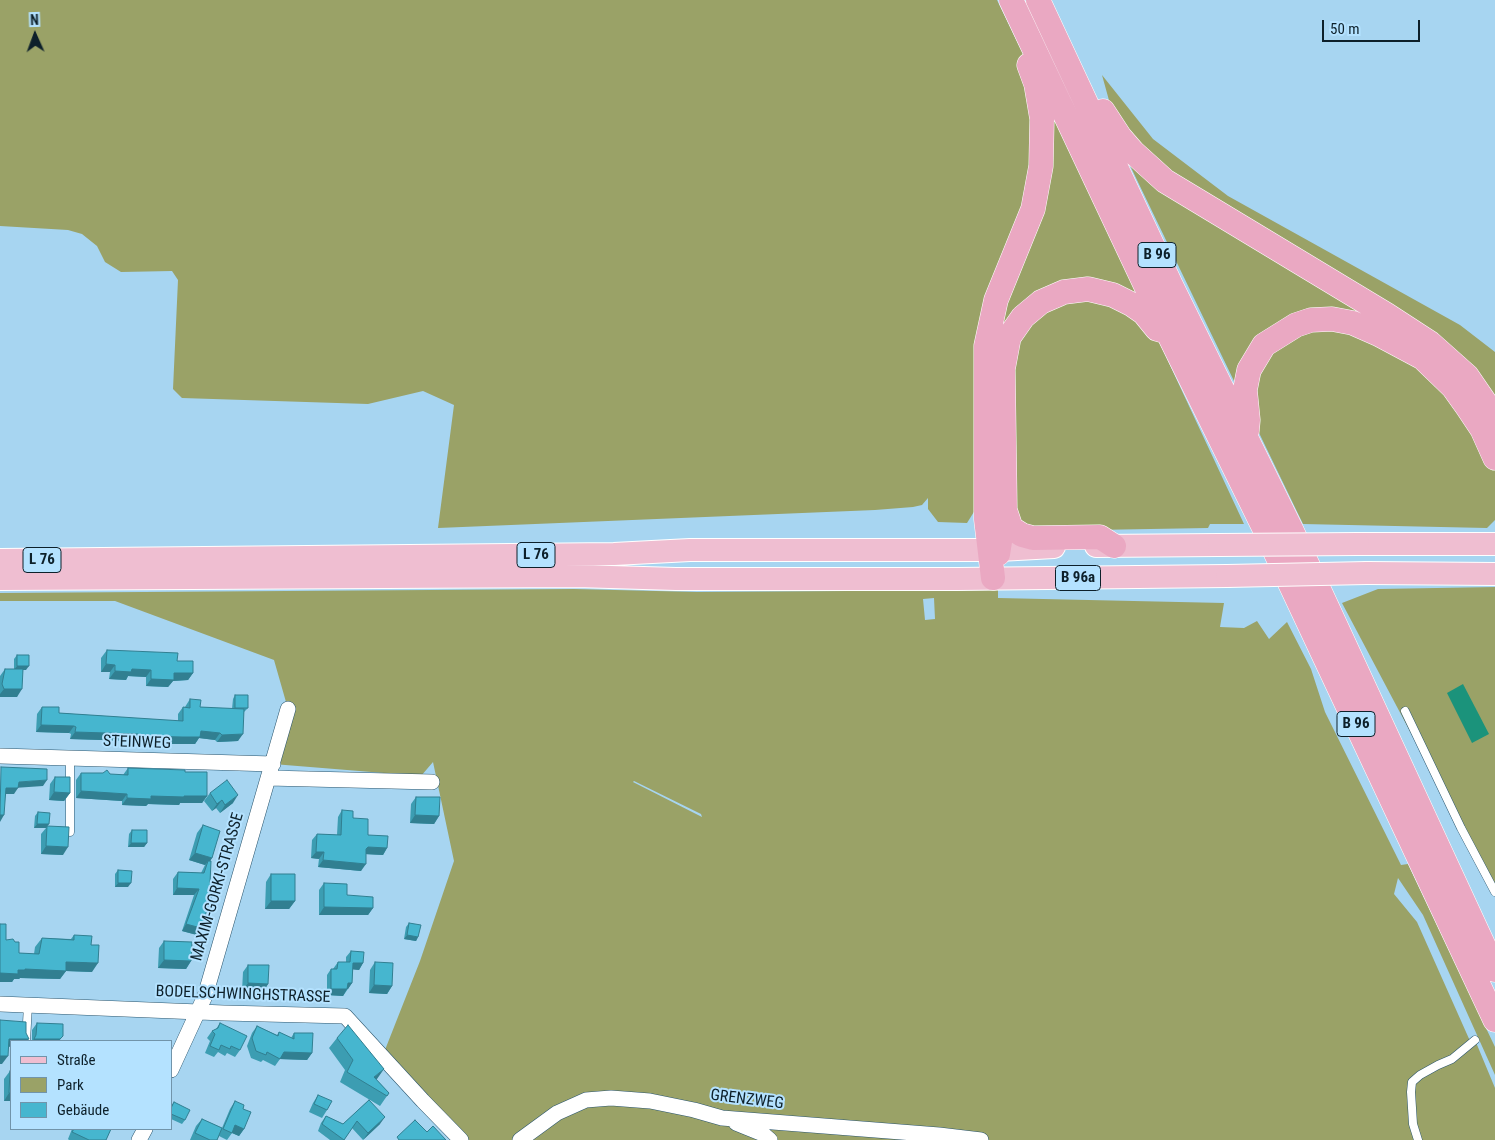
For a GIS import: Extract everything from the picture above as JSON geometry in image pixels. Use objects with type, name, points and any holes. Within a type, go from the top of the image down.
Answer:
[{"type":"highway","points":[[994,549],[986,518],[986,346],[996,300],[1033,208],[1041,166],[1043,143],[1042,119],[1036,84],[1006,0]]},
{"type":"highway","name":"B 96","points":[[1011,0],[1168,333],[1264,528],[1495,1020]]},
{"type":"highway","name":"B 96","points":[[1038,0],[1176,294],[1308,565],[1495,970]]},
{"type":"highway","points":[[1071,71],[1089,86],[1120,137],[1159,176],[1430,342],[1467,376],[1495,416]]},
{"type":"highway","points":[[993,578],[994,549],[1005,510],[1003,369],[1009,337],[1024,316],[1041,302],[1064,292],[1088,289],[1113,295],[1131,304],[1144,313],[1157,329],[1168,333]]},
{"type":"highway","points":[[1246,437],[1248,420],[1245,390],[1249,370],[1264,345],[1296,325],[1311,320],[1332,319],[1353,323],[1370,330],[1423,358],[1453,387],[1482,429],[1495,458]]},
{"type":"highway","points":[[1005,510],[1011,528],[1022,535],[1033,538],[1100,537],[1114,546]]},
{"type":"main road","name":"B 96a","points":[[1114,546],[1495,544]]},
{"type":"main road","points":[[994,549],[1114,546]]},
{"type":"main road","name":"L 76","points":[[0,560],[614,554],[690,550],[994,549]]},
{"type":"main road","name":"B 96a","points":[[993,578],[1367,573],[1495,574]]},
{"type":"main road","name":"L 76","points":[[0,579],[576,576],[676,579],[993,578]]},
{"type":"street","name":"MAXIM-GORKI-STRASSE","points":[[172,1068],[205,996],[288,709]]},
{"type":"street","name":"STEINWEG","points":[[0,756],[70,758],[432,782]]},
{"type":"street","name":"BODELSCHWINGHSTRASSE","points":[[0,1004],[345,1016],[422,1101],[461,1140]]},
{"type":"street","name":"GRENZWEG","points":[[520,1140],[557,1113],[586,1100],[611,1098],[650,1101],[722,1118],[939,1134],[981,1140]]},
{"type":"street","points":[[722,1118],[763,1134],[770,1140]]},
{"type":"lane","points":[[1405,711],[1461,828],[1495,892]]},
{"type":"lane","points":[[70,758],[70,832]]},
{"type":"lane","points":[[26,1040],[28,1005]]},
{"type":"lane","points":[[1418,1140],[1413,1124],[1412,1082],[1420,1075],[1452,1059],[1476,1040]]},
{"type":"green space","points":[[0,0],[997,0],[1072,155],[1244,524],[1210,524],[1208,528],[1035,531],[977,507],[967,523],[938,522],[928,509],[928,498],[922,505],[875,510],[438,528],[454,405],[423,391],[368,404],[182,398],[173,389],[178,280],[172,271],[121,272],[105,262],[97,246],[82,234],[68,230],[0,226]]},
{"type":"green space","points":[[1102,75],[1153,139],[1228,196],[1460,325],[1495,352],[1495,520],[1487,528],[1303,524],[1123,151]]},
{"type":"green space","points":[[1495,587],[1495,892],[1342,603],[1378,589]]},
{"type":"green space","points":[[574,589],[697,592],[998,590],[998,598],[1224,603],[1220,627],[1244,628],[1257,621],[1269,639],[1287,622],[1311,669],[1325,712],[1401,865],[1408,864],[1495,1047],[1495,1075],[1423,915],[1398,878],[1394,894],[1417,922],[1470,1041],[1475,1040],[1495,1088],[1495,1140],[461,1140],[383,1055],[420,961],[454,861],[433,762],[421,776],[273,764],[288,709],[274,660],[115,601],[0,601],[0,593]],"holes":[[[934,598],[935,619],[925,620],[923,599]],[[633,782],[701,814],[702,817]]]},
{"type":"shaded area","points":[[1463,684],[1489,734],[1472,743],[1447,693]]},
{"type":"building","points":[[107,650],[178,653],[177,661],[193,661],[193,673],[174,673],[174,680],[151,679],[151,670],[132,669],[131,672],[115,671],[115,665],[106,664]]},
{"type":"building","points":[[17,655],[29,655],[29,666],[17,666]]},
{"type":"building","points":[[5,669],[23,669],[22,689],[4,689],[2,684]]},
{"type":"building","points":[[235,695],[248,695],[248,708],[235,708]]},
{"type":"building","points":[[190,699],[201,700],[200,707],[244,709],[243,734],[222,735],[220,733],[201,731],[200,737],[138,736],[138,734],[75,732],[76,727],[74,726],[41,725],[42,707],[59,707],[59,713],[183,721],[183,707],[190,708]]},
{"type":"building","points":[[1,767],[47,769],[47,780],[19,782],[18,788],[6,788],[4,815],[0,815]]},
{"type":"building","points":[[128,768],[207,772],[207,796],[151,796],[151,799],[127,798],[127,794],[81,791],[81,773],[103,773],[107,770],[110,774],[128,775]]},
{"type":"building","points":[[55,777],[70,777],[70,793],[54,792]]},
{"type":"building","points":[[227,780],[238,795],[225,805],[222,800],[217,804],[210,793]]},
{"type":"building","points":[[416,797],[440,797],[439,816],[415,815]]},
{"type":"building","points":[[342,810],[353,811],[353,818],[368,819],[368,835],[388,836],[387,848],[368,847],[366,849],[366,864],[323,860],[324,852],[316,852],[317,834],[341,835]]},
{"type":"building","points":[[38,812],[50,813],[49,824],[37,824]]},
{"type":"building","points":[[203,825],[220,831],[212,858],[195,853]]},
{"type":"building","points":[[47,826],[69,827],[68,847],[46,846]]},
{"type":"building","points":[[132,830],[147,830],[147,843],[131,843]]},
{"type":"building","points":[[208,861],[211,861],[210,883],[216,883],[201,928],[186,924],[199,889],[177,888],[178,872],[204,873]]},
{"type":"building","points":[[118,870],[132,871],[131,883],[118,883]]},
{"type":"building","points":[[271,874],[295,874],[295,901],[271,901]]},
{"type":"building","points":[[324,883],[347,884],[347,895],[373,897],[373,908],[324,907]]},
{"type":"building","points":[[409,923],[421,925],[418,937],[407,935]]},
{"type":"building","points":[[0,924],[6,924],[6,940],[13,939],[15,942],[19,942],[19,953],[39,954],[42,938],[74,940],[74,935],[92,936],[91,945],[99,945],[98,963],[66,962],[66,971],[25,969],[18,970],[18,974],[0,973]]},
{"type":"building","points":[[164,941],[192,942],[191,961],[164,960]]},
{"type":"building","points":[[351,951],[364,952],[363,963],[353,963],[352,983],[348,983],[347,989],[331,989],[331,969],[337,969],[338,962],[350,962]]},
{"type":"building","points":[[375,962],[393,963],[392,986],[374,985]]},
{"type":"building","points":[[248,965],[269,965],[268,984],[248,983]]},
{"type":"building","points":[[0,1020],[26,1022],[26,1033],[29,1039],[9,1039],[8,1056],[0,1056]]},
{"type":"building","points":[[37,1023],[63,1024],[63,1036],[60,1039],[34,1039]]},
{"type":"building","points":[[220,1023],[247,1036],[240,1050],[231,1046],[230,1049],[221,1045],[219,1050],[210,1046],[215,1034],[212,1031],[218,1028]]},
{"type":"building","points":[[348,1025],[384,1069],[374,1077],[389,1093],[387,1096],[347,1072],[353,1060],[337,1038]]},
{"type":"building","points":[[257,1026],[278,1036],[279,1032],[294,1039],[294,1033],[313,1033],[312,1053],[284,1052],[280,1059],[267,1052],[266,1055],[256,1051],[252,1038]]},
{"type":"building","points":[[318,1095],[332,1101],[327,1110],[314,1104]]},
{"type":"building","points":[[369,1100],[385,1117],[368,1133],[357,1121],[344,1140],[322,1124],[326,1116],[343,1124]]},
{"type":"building","points":[[235,1101],[244,1105],[243,1109],[251,1112],[244,1129],[235,1125],[232,1133],[223,1129]]},
{"type":"building","points":[[174,1102],[190,1110],[185,1120],[172,1114]]},
{"type":"building","points":[[202,1119],[222,1128],[217,1140],[210,1140],[195,1133]]},
{"type":"building","points":[[415,1120],[427,1132],[433,1126],[446,1140],[399,1140],[397,1137]]},
{"type":"building","points":[[73,1130],[111,1130],[106,1140],[89,1140],[72,1132]]}]
